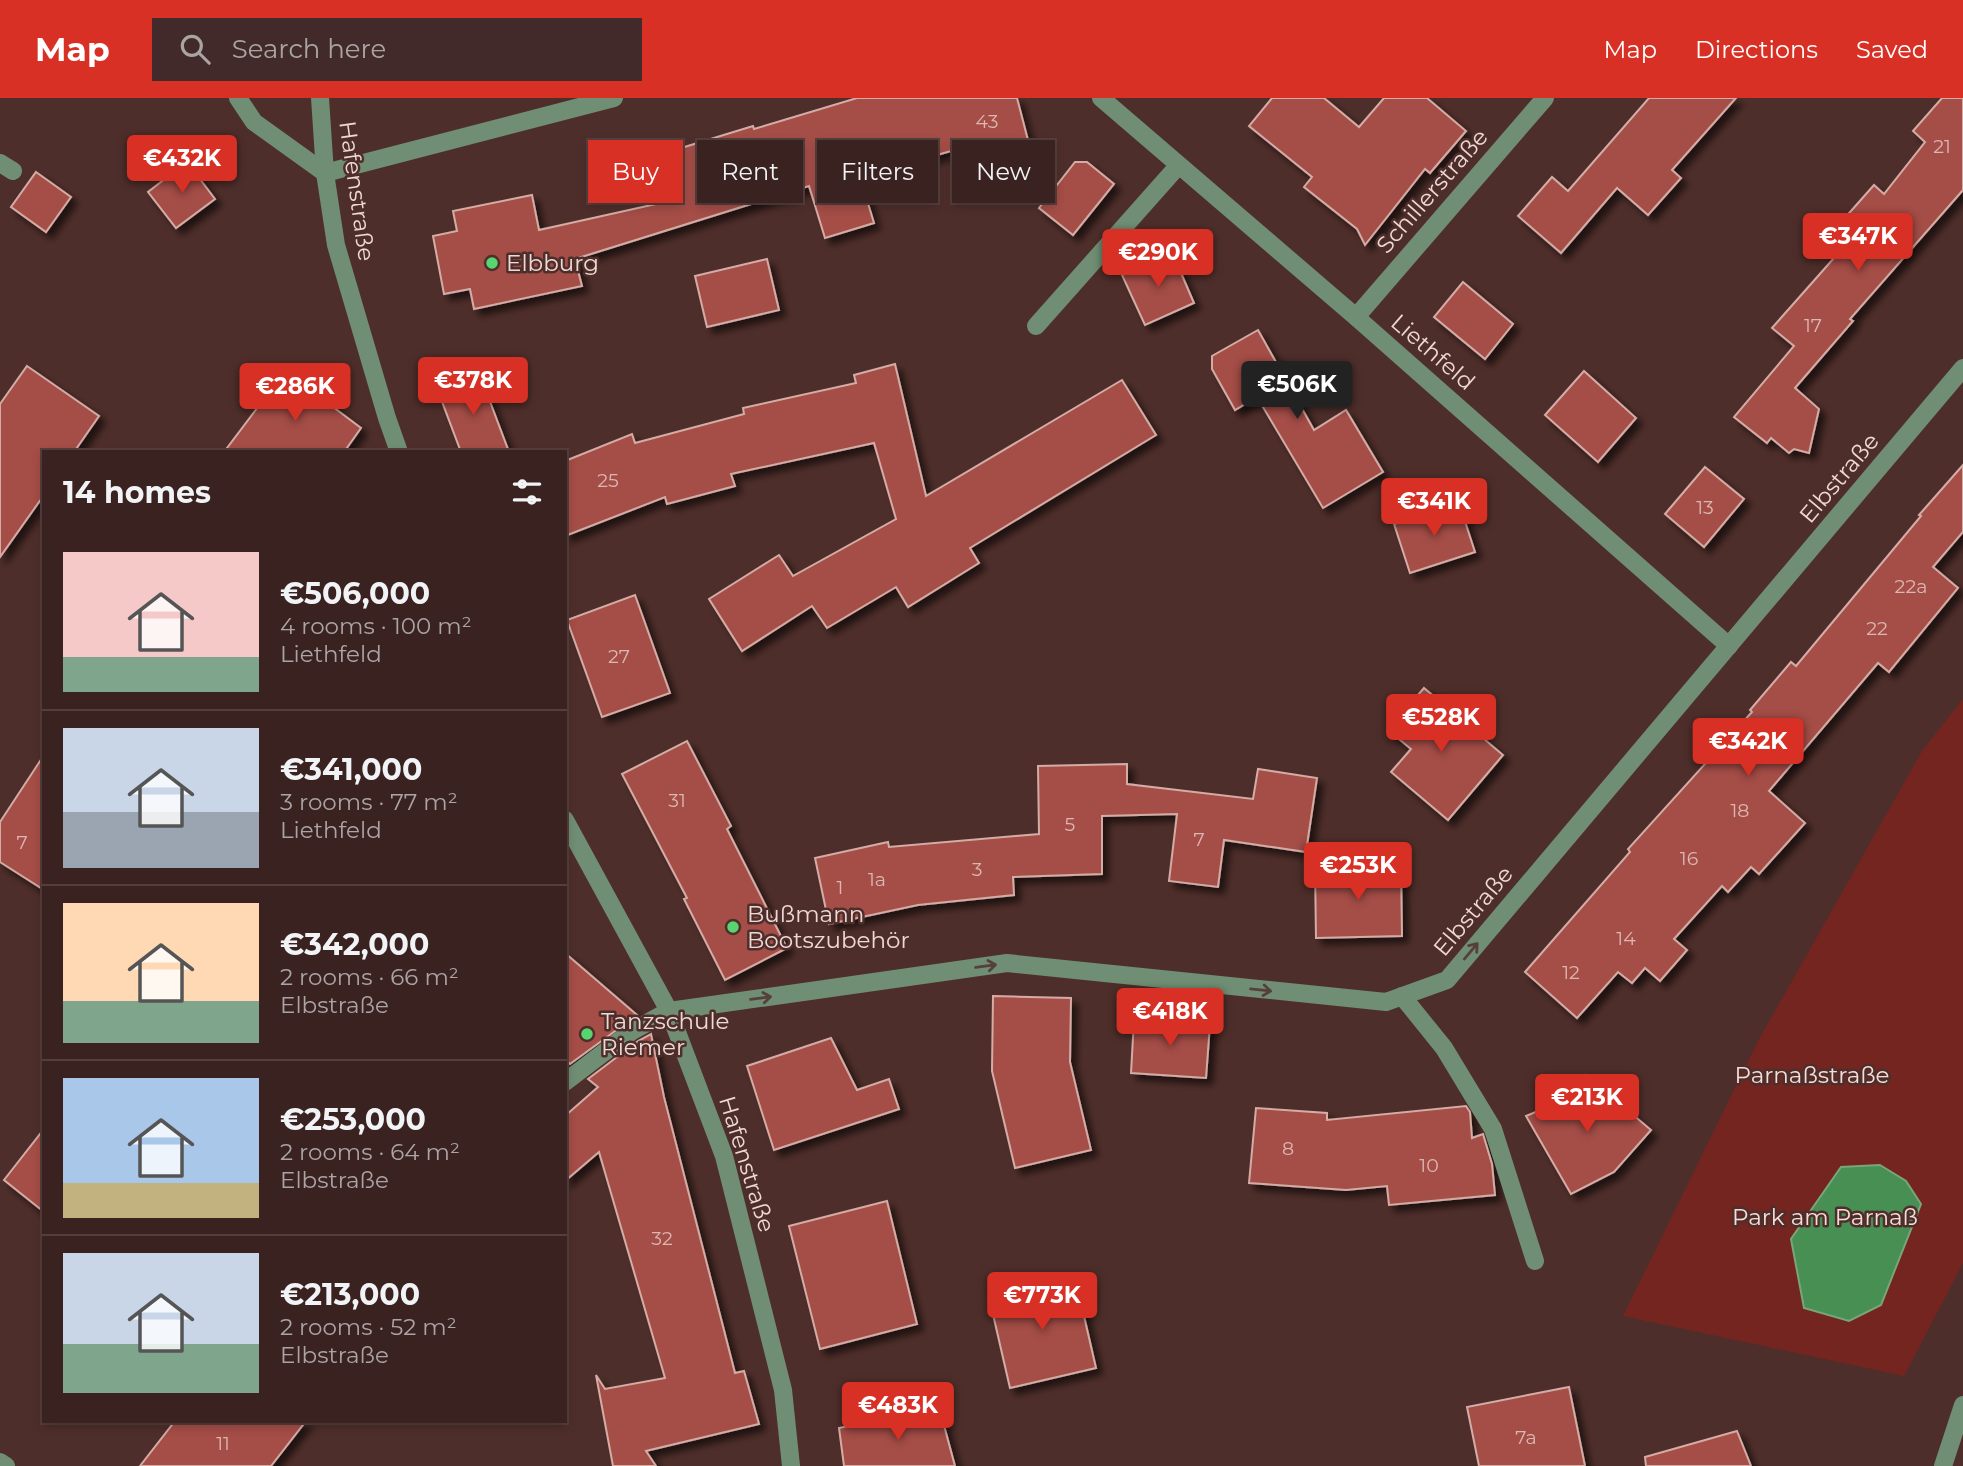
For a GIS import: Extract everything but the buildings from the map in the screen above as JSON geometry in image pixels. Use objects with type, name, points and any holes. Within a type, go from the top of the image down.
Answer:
[{"type":"street","points":[[239,98],[254,122],[325,173],[614,98]]},
{"type":"street","name":"Hafenstraße","points":[[320,98],[325,173],[336,245],[398,450]]},
{"type":"street","name":"Liethfeld","points":[[1101,98],[1356,317],[1729,646]]},
{"type":"street","name":"Schillerstraße","points":[[1356,317],[1545,98]]},
{"type":"street","points":[[1035,326],[1178,166]]},
{"type":"street","name":"Elbstraße","points":[[669,1011],[1007,963],[1386,1002],[1447,980],[1963,368]]},
{"type":"street","name":"Hafenstraße","points":[[567,824],[669,1011],[724,1156],[783,1390],[791,1466]]},
{"type":"street","points":[[1402,996],[1444,1048],[1493,1129],[1535,1261]]},
{"type":"street","points":[[567,1080],[632,1031],[669,1011]]},
{"type":"street","points":[[1943,1466],[1963,1405]]},
{"type":"street","points":[[0,1462],[6,1466]]},
{"type":"green space","name":"Park am Parnaß","points":[[1963,699],[1963,1263],[1904,1376],[1623,1316],[1758,1041],[1922,751]]},
{"type":"shaded area","points":[[1880,1165],[1906,1181],[1921,1204],[1881,1305],[1849,1321],[1804,1308],[1791,1239],[1841,1167]]},
{"type":"place","name":"Elbburg","points":[[492,263]]},
{"type":"place","name":"Bußmann Bootszubehör","points":[[733,927]]},
{"type":"place","name":"Tanzschule Riemer","points":[[587,1034]]},
{"type":"park label","name":"Parnaßstraße","points":[[1812,1075]]}]
